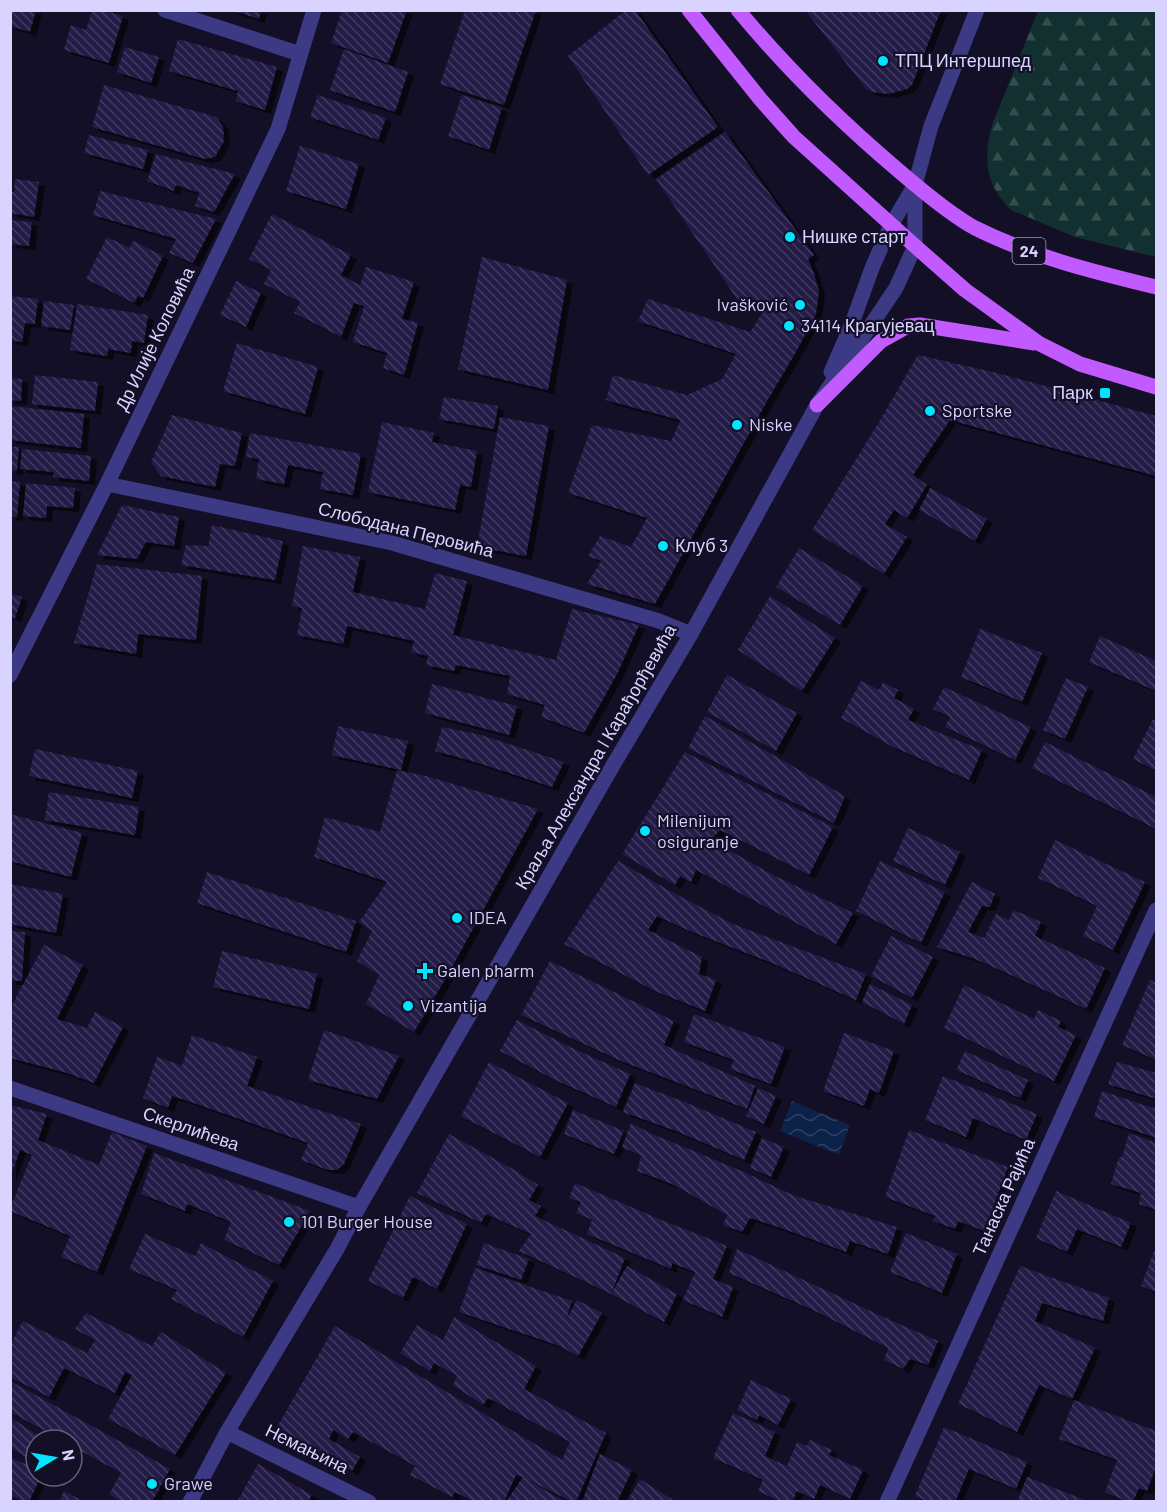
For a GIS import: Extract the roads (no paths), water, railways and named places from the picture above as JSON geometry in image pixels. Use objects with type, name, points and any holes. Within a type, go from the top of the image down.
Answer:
[{"type":"main road","points":[[689,10],[760,100],[794,136],[891,225],[981,302],[1040,344],[1080,364],[1156,387]]},
{"type":"main road","name":"24","points":[[738,10],[780,59],[860,138],[915,185],[974,227],[1030,252],[1088,270],[1156,287]]},
{"type":"main road","points":[[817,405],[881,341],[908,327],[920,324],[1040,344]]},
{"type":"street","points":[[165,10],[300,54]]},
{"type":"street","name":"Др Илије Коловића","points":[[10,675],[107,484],[278,129],[314,10]]},
{"type":"street","points":[[915,246],[915,185],[931,126],[977,10]]},
{"type":"street","name":"Краља Александра I Карађорђевића","points":[[817,405],[891,225],[915,185]]},
{"type":"street","name":"Краља Александра I Карађорђевића","points":[[190,1502],[227,1432],[336,1249],[690,634],[817,405],[896,288],[915,246]]},
{"type":"street","name":"Слободана Перовића","points":[[107,484],[392,543],[658,621],[690,634]]},
{"type":"street","name":"Танаска Рајића","points":[[887,1502],[1156,909]]},
{"type":"street","name":"Скерлићева","points":[[10,1088],[359,1207]]},
{"type":"street","name":"Немањина","points":[[227,1432],[369,1502]]},
{"type":"water","points":[[792,1101],[850,1125],[839,1155],[780,1131]]},
{"type":"place","name":"ТПЦ Интершпед","points":[[883,61]]},
{"type":"place","name":"Нишке старт","points":[[790,237]]},
{"type":"place","name":"Ivašković","points":[[800,305]]},
{"type":"place","name":"34114 Крагујевац","points":[[789,326]]},
{"type":"place","name":"Парк","points":[[1105,393]]},
{"type":"place","name":"Sportske","points":[[930,411]]},
{"type":"place","name":"Niske","points":[[737,425]]},
{"type":"place","name":"Клуб 3","points":[[663,546]]},
{"type":"place","name":"Milenijum osiguranje","points":[[645,831]]},
{"type":"place","name":"IDEA","points":[[457,918]]},
{"type":"place","name":"Galen pharm","points":[[425,971]]},
{"type":"place","name":"Vizantija","points":[[408,1006]]},
{"type":"place","name":"101 Burger House","points":[[289,1222]]},
{"type":"place","name":"Grawe","points":[[152,1484]]}]
